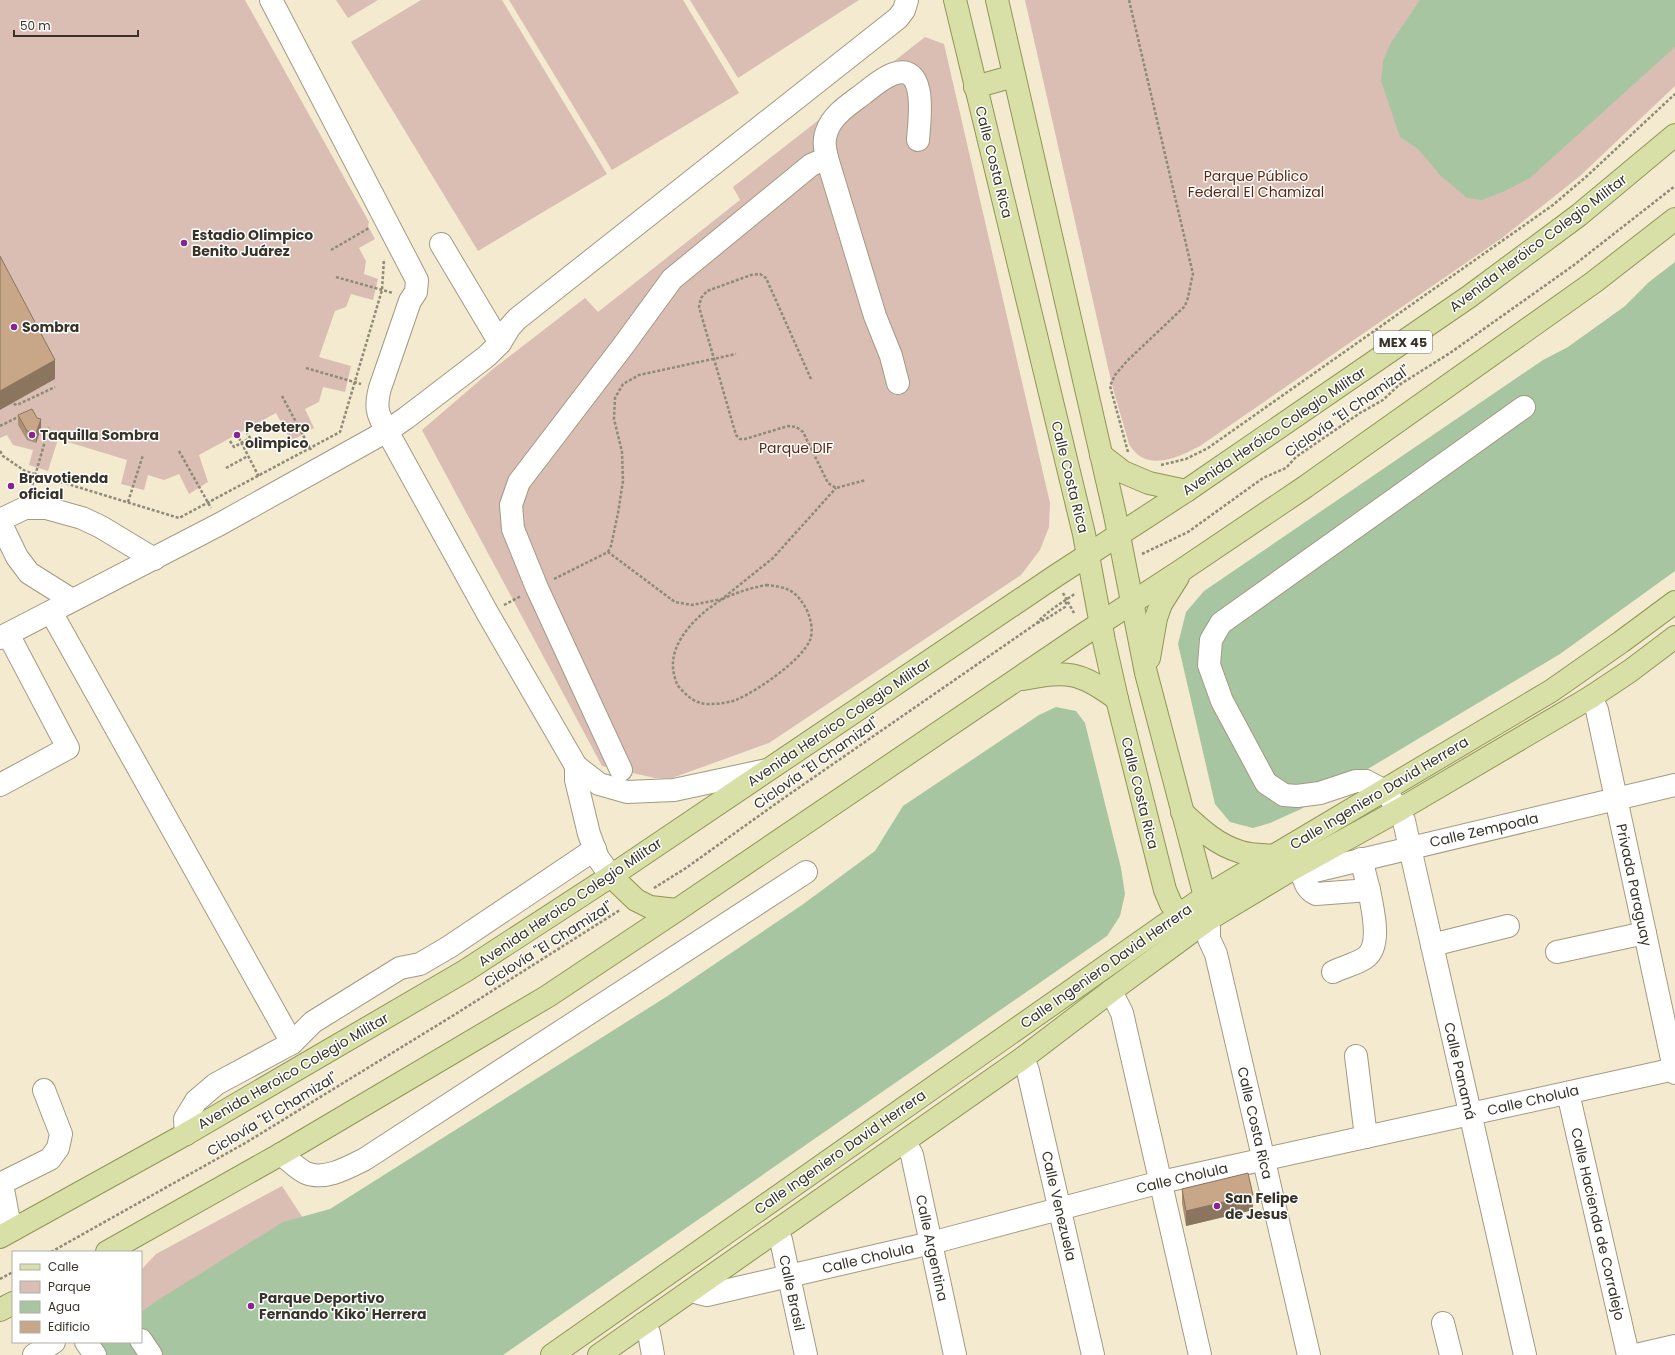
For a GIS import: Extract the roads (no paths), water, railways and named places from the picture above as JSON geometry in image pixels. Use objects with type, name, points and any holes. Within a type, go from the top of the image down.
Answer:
[{"type":"main road","name":"Calle Costa Rica","points":[[955,0],[1088,556],[1100,623],[1117,699],[1164,890],[1171,904],[1180,914],[1205,929],[1206,896],[1182,812],[1146,673],[1134,602],[1120,535],[997,0]]},
{"type":"main road","points":[[975,87],[1014,76]]},
{"type":"main road","name":"Avenida Heróico Colegio Militar","points":[[1120,535],[1470,296],[1579,215],[1675,135]]},
{"type":"main road","points":[[111,1251],[128,1246],[548,996],[1100,623],[1134,602],[1305,487],[1594,282],[1675,219]]},
{"type":"main road","points":[[1101,455],[1123,472],[1149,483],[1186,491]]},
{"type":"main road","name":"Avenida Heroico Colegio Militar","points":[[7,1233],[186,1134],[465,972],[1120,535]]},
{"type":"main road","points":[[1146,673],[1156,618],[1167,593],[1182,570]]},
{"type":"main road","name":"Calle Ingeniero David Herrera","points":[[552,1355],[1206,896],[1551,691],[1675,602]]},
{"type":"main road","name":"Calle Ingeniero David Herrera","points":[[599,1355],[1024,1058],[1110,991],[1298,871],[1591,697],[1630,671],[1675,637]]},
{"type":"main road","points":[[1016,680],[1044,675],[1065,674],[1078,676],[1092,682],[1117,699]]},
{"type":"main road","points":[[1182,812],[1201,831],[1218,842],[1242,853],[1272,856]]},
{"type":"main road","points":[[611,876],[636,900],[650,907],[677,910]]},
{"type":"main road","points":[[0,1310],[12,1304]]},
{"type":"street","points":[[271,0],[417,280],[416,292],[410,301],[380,388],[377,402],[379,418],[488,614],[576,766],[599,784],[628,792],[674,790],[767,770]]},
{"type":"street","points":[[0,785],[68,748],[4,636],[154,559],[270,497],[387,431],[406,418],[486,356],[500,343],[509,328],[517,319],[898,18],[904,10],[907,0]]},
{"type":"street","points":[[898,382],[891,356],[874,316],[827,158],[824,142],[827,130],[834,118],[846,107],[883,79],[902,72],[909,75],[916,82],[920,94],[921,105],[918,140]]},
{"type":"street","points":[[621,770],[537,588],[513,529],[511,505],[518,482],[623,346],[672,279],[811,164],[827,158]]},
{"type":"street","points":[[442,244],[500,343]]},
{"type":"street","points":[[1385,791],[1366,781],[1356,781],[1320,793],[1296,796],[1284,795],[1266,783],[1222,701],[1209,665],[1211,640],[1220,623],[1524,407]]},
{"type":"street","points":[[72,600],[29,573],[17,557],[1,529],[25,508],[46,508],[82,518],[101,527],[154,559]]},
{"type":"street","points":[[51,612],[292,1043]]},
{"type":"street","name":"Privada Paraguay","points":[[1591,697],[1597,710],[1675,1070]]},
{"type":"street","points":[[576,766],[576,780],[589,834],[598,858],[611,876]]},
{"type":"street","name":"Calle Zempoala","points":[[1298,871],[1362,859],[1675,785]]},
{"type":"street","name":"Calle Panamá","points":[[1385,791],[1399,810],[1410,848],[1524,1355]]},
{"type":"street","points":[[186,1134],[185,1119],[196,1101],[216,1084],[292,1043],[313,1022],[400,968],[420,964],[449,947],[595,849]]},
{"type":"street","points":[[1333,972],[1365,958],[1371,953],[1375,943],[1375,925],[1362,859]]},
{"type":"street","points":[[1298,871],[1310,892],[1316,894],[1369,890]]},
{"type":"street","points":[[282,1154],[306,1173],[318,1176],[340,1171],[365,1159],[806,872]]},
{"type":"street","points":[[1432,945],[1508,926]]},
{"type":"street","name":"Calle Costa Rica","points":[[1205,929],[1216,954],[1309,1355]]},
{"type":"street","points":[[1557,952],[1645,933]]},
{"type":"street","points":[[1110,991],[1122,1013],[1162,1182],[1200,1355]]},
{"type":"street","points":[[1356,1056],[1366,1137]]},
{"type":"street","name":"Calle Venezuela","points":[[1024,1058],[1093,1355]]},
{"type":"street","name":"Calle Cholula","points":[[692,1291],[707,1295],[931,1243],[1162,1182],[1675,1070]]},
{"type":"street","points":[[7,1233],[8,1216],[1,1184],[50,1159],[58,1148],[60,1134],[44,1090]]},
{"type":"street","name":"Calle Hacienda de Corralejo","points":[[1568,1093],[1628,1355]]},
{"type":"street","name":"Calle Argentina","points":[[905,1142],[912,1155],[955,1355]]},
{"type":"street","name":"Calle Brasil","points":[[776,1232],[781,1240],[806,1355]]},
{"type":"street","points":[[1443,1323],[1451,1355]]},
{"type":"street","points":[[643,1324],[649,1333],[653,1355]]},
{"type":"street","points":[[142,1342],[151,1355]]},
{"type":"street","points":[[34,1355],[52,1343]]},
{"type":"street","points":[[87,1343],[95,1355]]},
{"type":"street","points":[[1636,1355],[1675,1346]]},
{"type":"water","points":[[1420,0],[1675,0],[1675,47],[1530,178],[1505,191],[1482,200],[1467,198],[1440,175],[1418,149],[1400,137],[1381,81],[1383,61],[1390,44]]},
{"type":"water","points":[[1675,262],[1675,571],[1560,654],[1301,809],[1270,823],[1253,828],[1230,822],[1215,804],[1178,644],[1186,612],[1204,591],[1543,360],[1568,347],[1625,306],[1649,282]]},
{"type":"water","points":[[1056,707],[1076,711],[1085,723],[1121,868],[1125,894],[1120,916],[1107,936],[503,1355],[80,1355],[97,1343],[142,1343],[142,1311],[158,1300],[283,1222],[330,1209],[666,997],[802,905],[875,851],[903,806],[1039,715]]},
{"type":"place","name":"Estadio Olimpico Benito Juárez","points":[[184,243]]},
{"type":"place","name":"Sombra","points":[[14,327]]},
{"type":"place","name":"Taquilla Sombra","points":[[32,435]]},
{"type":"place","name":"Pebetero olìmpico","points":[[237,435]]},
{"type":"place","name":"Bravotienda oficial","points":[[11,486]]},
{"type":"place","name":"San Felipe de Jesus","points":[[1217,1206]]},
{"type":"place","name":"Parque Deportivo Fernando 'Kiko' Herrera","points":[[251,1306]]},
{"type":"park label","name":"Parque Público Federal El Chamizal","points":[[1256,184]]},
{"type":"park label","name":"Parque DIF","points":[[796,448]]}]
